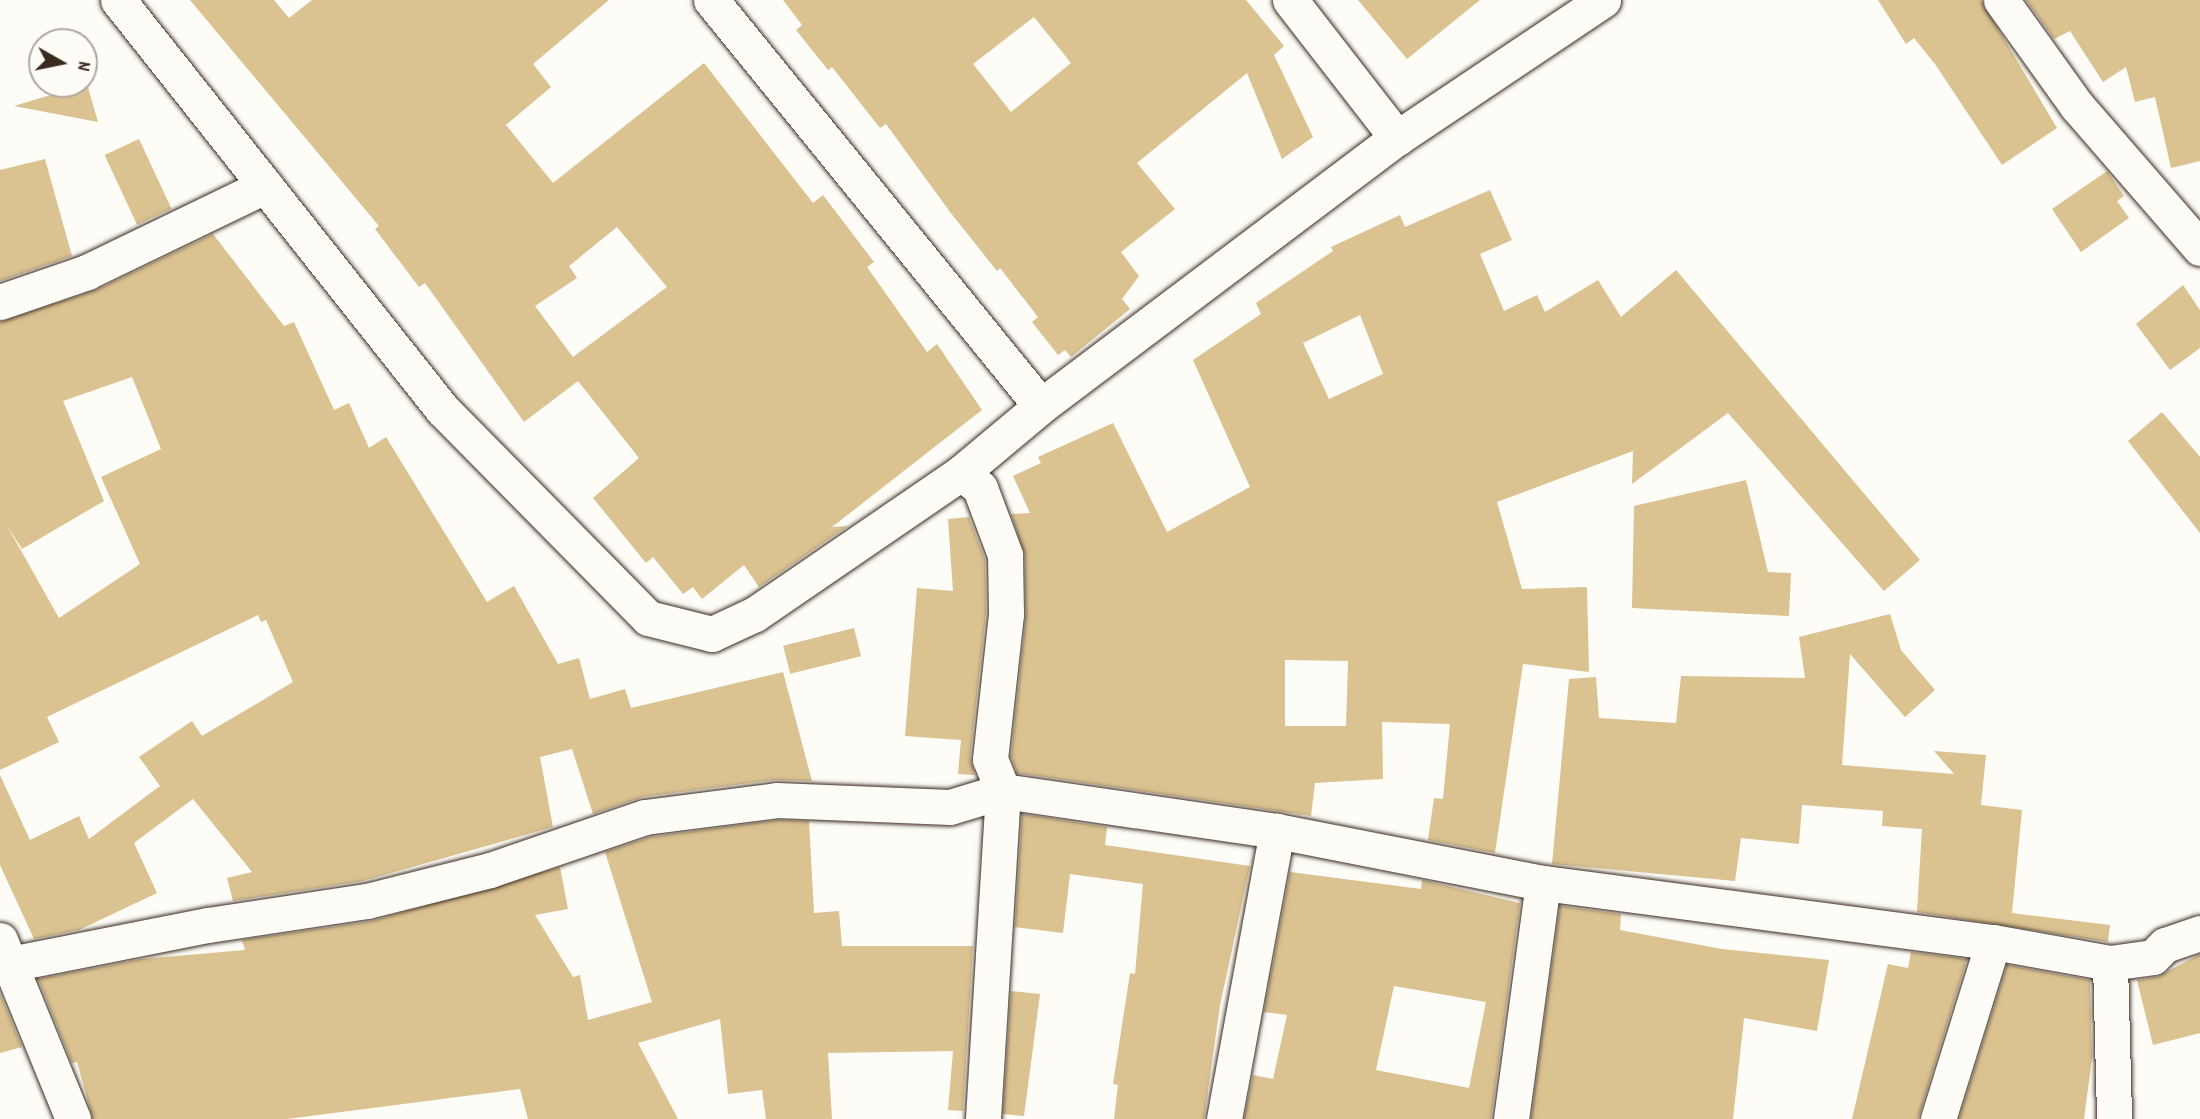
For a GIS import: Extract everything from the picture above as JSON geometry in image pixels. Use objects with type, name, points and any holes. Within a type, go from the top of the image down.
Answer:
[{"type":"street","points":[[118,0],[442,409],[648,618],[712,634],[755,614],[961,473],[1041,406],[1397,138],[1603,0]]},
{"type":"street","points":[[711,0],[1041,406]]},
{"type":"street","points":[[1290,0],[1397,138]]},
{"type":"street","points":[[2001,0],[2077,106],[2200,248]]},
{"type":"street","points":[[0,302],[120,257],[265,186]]},
{"type":"street","points":[[961,473],[980,488],[1005,555],[1006,614],[990,759],[1003,791],[983,1119]]},
{"type":"street","points":[[73,1119],[3,956],[367,901],[490,870],[645,817],[777,800],[950,807],[1003,791],[1277,831],[1543,883],[1993,942],[2110,963],[2153,957],[2165,945],[2200,933]]},
{"type":"street","points":[[1224,1119],[1277,831]]},
{"type":"street","points":[[1511,1119],[1543,883]]},
{"type":"street","points":[[1938,1119],[1993,942]]},
{"type":"street","points":[[2110,963],[2114,1119]]},
{"type":"building","points":[[190,0],[274,0],[289,18],[312,0],[609,0],[533,64],[551,87],[506,125],[553,183],[704,63],[813,203],[823,195],[874,262],[867,267],[927,352],[937,344],[982,410],[832,527],[848,526],[759,587],[744,565],[702,599],[693,587],[683,594],[653,557],[646,563],[593,498],[639,458],[578,381],[524,422],[425,283],[419,287],[375,229],[379,226]],"holes":[[[617,227],[667,287],[573,357],[535,306],[577,278],[569,266]]]},
{"type":"building","points":[[783,0],[1246,0],[1284,46],[1274,55],[1313,137],[1282,159],[1247,73],[1137,163],[1175,209],[1121,252],[1139,276],[1122,299],[1130,309],[1071,357],[1065,350],[1058,355],[1032,322],[1038,317],[1000,268],[997,271],[950,212],[886,124],[880,128],[832,67],[828,70],[796,30],[802,25]],"holes":[[[1034,17],[1071,63],[1011,112],[973,64]]]},
{"type":"building","points":[[1358,0],[1480,0],[1407,59]]},
{"type":"building","points":[[1878,0],[1981,0],[2057,128],[2002,165],[1935,64],[1914,38],[1906,44]]},
{"type":"building","points":[[2026,0],[2200,0],[2200,161],[2171,168],[2155,97],[2135,102],[2126,67],[2103,82],[2070,31],[2054,39]]},
{"type":"building","points":[[41,98],[91,98],[98,122],[14,106]]},
{"type":"building","points":[[139,139],[172,209],[137,225],[105,155]]},
{"type":"building","points":[[45,159],[72,256],[0,281],[0,170]]},
{"type":"building","points":[[2107,171],[2124,196],[2117,201],[2129,218],[2081,252],[2052,209]]},
{"type":"building","points":[[1490,190],[1512,240],[1480,254],[1504,311],[1537,295],[1545,312],[1598,280],[1621,317],[1676,270],[1920,560],[1884,591],[1728,413],[1632,484],[1633,451],[1497,502],[1522,589],[1587,587],[1589,672],[1523,664],[1495,853],[1428,840],[1434,798],[1443,799],[1450,724],[1382,722],[1383,779],[1315,783],[1311,816],[1017,773],[1011,756],[1026,616],[1025,555],[1011,514],[1030,513],[1013,476],[1041,463],[1038,457],[1113,423],[1167,532],[1250,487],[1193,360],[1261,314],[1256,303],[1333,251],[1331,247],[1400,215],[1405,227]],"holes":[[[1360,315],[1383,374],[1329,399],[1303,343]],[[1285,660],[1348,661],[1346,726],[1285,726]]]},
{"type":"building","points":[[213,234],[284,326],[294,322],[334,410],[349,403],[369,448],[386,437],[487,602],[514,586],[558,664],[579,658],[590,699],[625,689],[631,708],[783,672],[812,781],[774,780],[642,797],[593,814],[572,749],[540,757],[553,827],[363,881],[233,901],[227,878],[252,872],[193,799],[134,843],[157,893],[79,930],[34,939],[0,865],[0,775],[30,840],[79,816],[89,839],[160,786],[139,757],[192,721],[202,736],[293,682],[266,620],[261,622],[258,615],[47,717],[59,742],[0,770],[0,322],[96,290]],"holes":[[[132,377],[161,449],[101,477],[140,564],[59,618],[6,524],[22,549],[104,501],[63,401]]]},
{"type":"building","points":[[2183,285],[2200,310],[2200,348],[2170,370],[2136,324]]},
{"type":"building","points":[[2162,412],[2200,457],[2200,533],[2128,441]]},
{"type":"building","points":[[1746,480],[1768,572],[1791,573],[1789,616],[1632,608],[1634,506]]},
{"type":"building","points":[[969,517],[985,559],[986,613],[970,757],[975,775],[958,774],[961,740],[905,736],[917,588],[953,591],[948,519]]},
{"type":"building","points":[[1890,614],[1901,650],[1935,690],[1905,717],[1850,654],[1842,765],[1954,774],[1934,751],[1986,755],[1981,805],[2022,810],[2012,913],[2110,925],[2108,942],[1917,912],[1922,829],[1882,826],[1883,811],[1802,805],[1799,844],[1741,838],[1735,881],[1552,864],[1569,679],[1596,677],[1599,718],[1676,723],[1681,676],[1805,678],[1799,637]]},
{"type":"building","points":[[854,628],[861,656],[790,674],[783,646]]},
{"type":"building","points":[[1022,814],[1107,827],[1105,845],[1250,866],[1220,1005],[1204,1119],[1114,1119],[1118,1085],[1113,1084],[1130,973],[1135,974],[1143,884],[1070,874],[1063,933],[1015,927]]},
{"type":"building","points":[[778,820],[809,821],[814,913],[839,911],[842,946],[973,946],[963,1111],[948,1110],[953,1051],[828,1053],[832,1119],[766,1119],[762,1090],[728,1094],[720,1019],[638,1043],[678,1119],[528,1119],[520,1089],[287,1119],[93,1119],[77,1062],[72,1063],[38,979],[141,959],[245,950],[242,940],[372,921],[560,867],[568,909],[535,915],[573,977],[580,975],[588,1020],[652,1002],[605,852],[650,837]]},
{"type":"building","points":[[1290,872],[1421,889],[1422,880],[1520,903],[1491,1119],[1244,1119],[1253,1075],[1273,1079],[1287,1015],[1264,1012]],"holes":[[[1394,986],[1486,1002],[1469,1088],[1376,1070]]]},
{"type":"building","points":[[1560,906],[1621,914],[1620,930],[1722,949],[1829,960],[1817,1031],[1744,1018],[1733,1119],[1531,1119]]},
{"type":"building","points":[[1911,952],[1967,959],[1918,1119],[1852,1119],[1888,964],[1908,968]]},
{"type":"building","points":[[2200,954],[2200,1033],[2153,1045],[2137,980],[2157,977]]},
{"type":"building","points":[[2007,965],[2090,980],[2092,1058],[2084,1119],[1959,1119]]},
{"type":"building","points":[[1011,991],[1040,994],[1024,1116],[1003,1114]]},
{"type":"building","points":[[0,993],[22,1047],[0,1053]]}]
